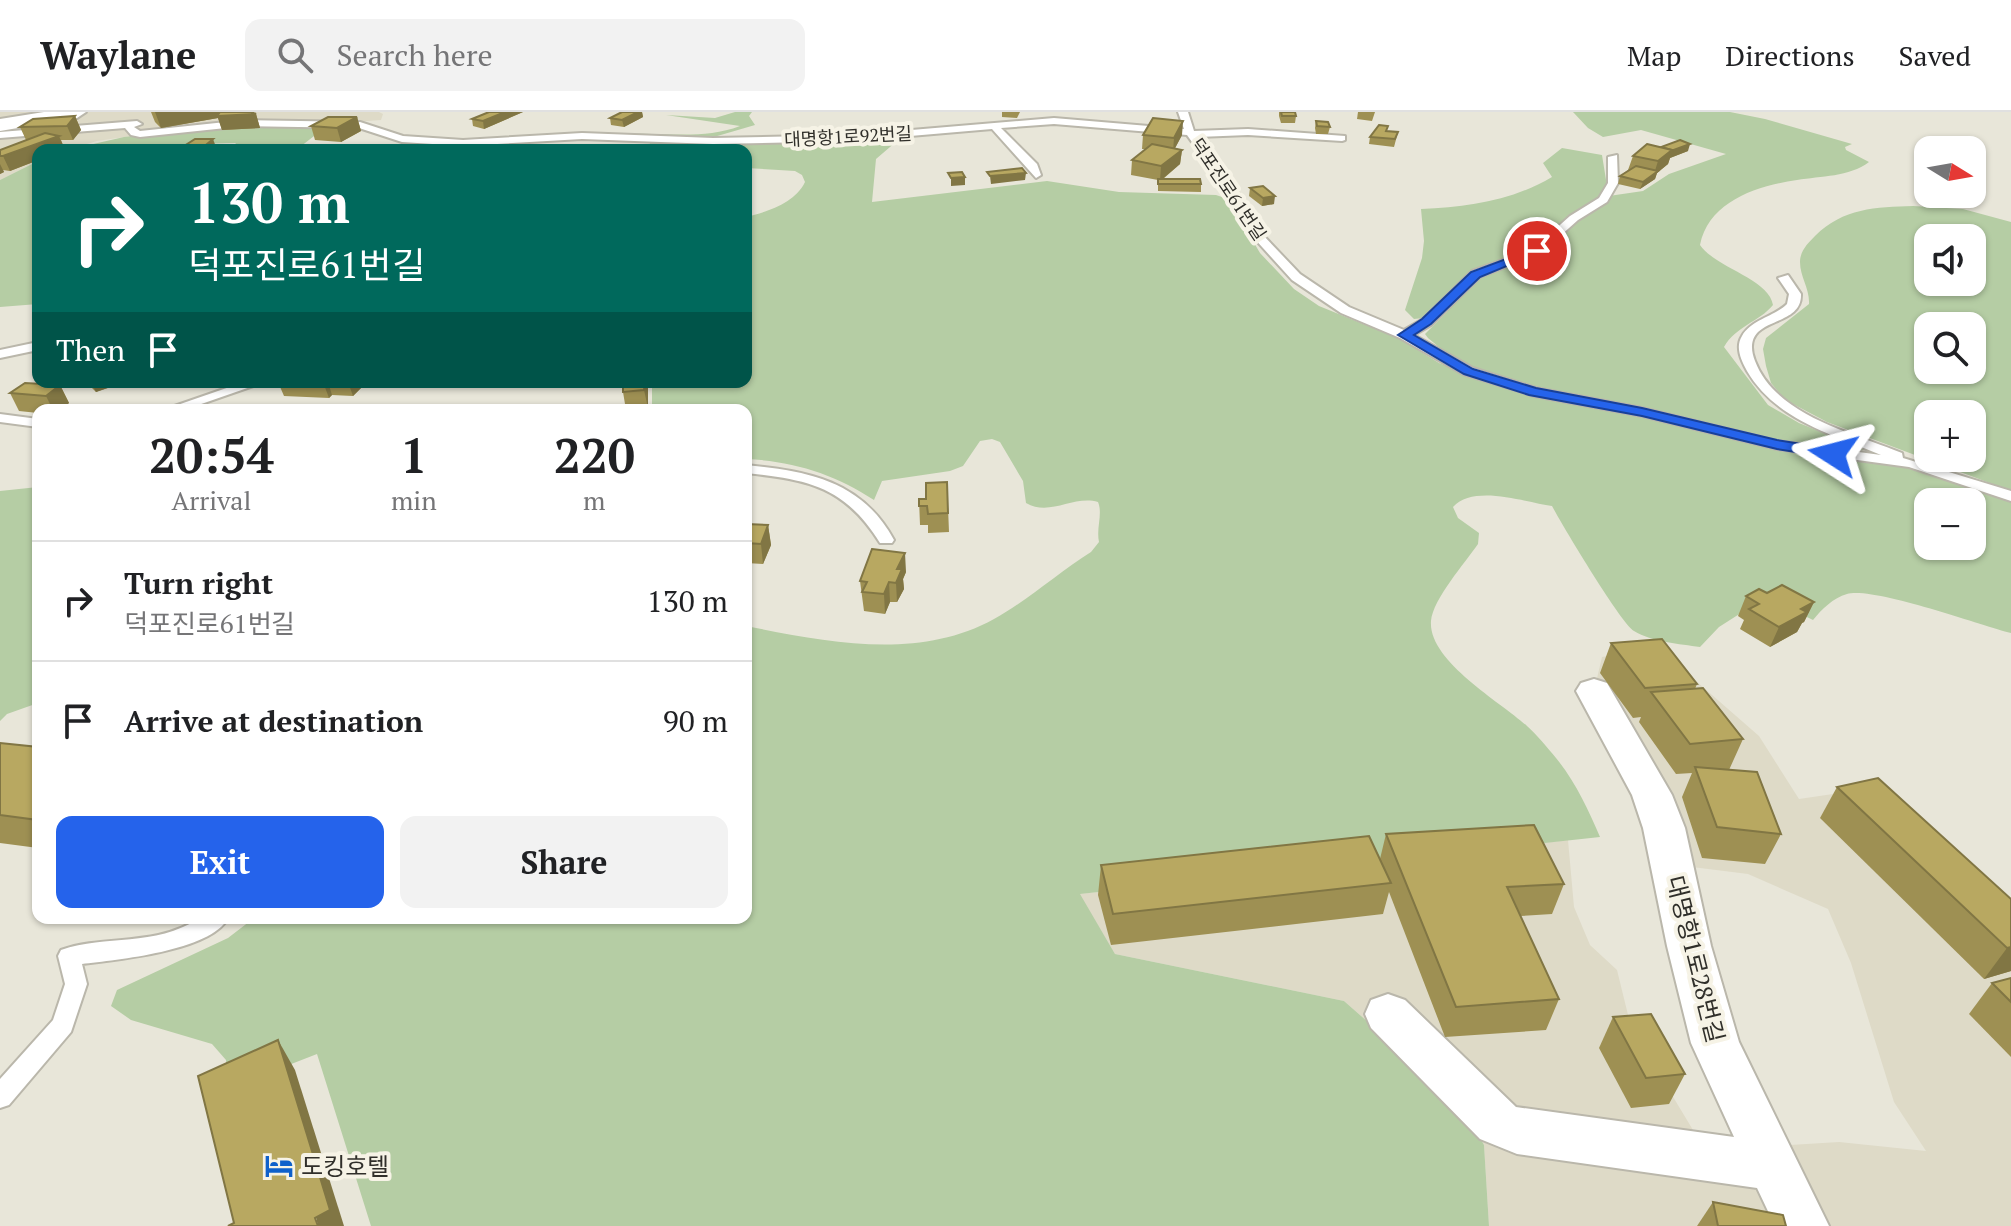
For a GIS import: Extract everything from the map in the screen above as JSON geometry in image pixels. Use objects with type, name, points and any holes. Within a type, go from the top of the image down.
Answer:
[{"type":"street","points":[[5,132],[77,112]]},
{"type":"street","name":"대명항1로28번길","points":[[1594,691],[1652,795],[1664,828],[1689,946],[1715,1043],[1802,1226]]},
{"type":"street","points":[[1388,1014],[1498,1123],[1517,1131],[1772,1166]]},
{"type":"lane","name":"덕포진로61번길","points":[[1183,112],[1192,133],[1239,201],[1257,235],[1296,277],[1345,310],[1405,335],[1468,371],[1534,392],[1642,412],[1777,445],[1911,463],[2011,496]]},
{"type":"lane","name":"대명항1로92번길","points":[[5,132],[128,126],[155,120]]},
{"type":"lane","points":[[956,120],[967,127]]},
{"type":"lane","name":"대명항1로92번길","points":[[128,126],[134,133],[140,134],[245,123],[348,124],[371,127],[402,139],[463,143],[582,136],[713,141],[852,138],[992,124],[1072,121],[1160,131],[1342,138]]},
{"type":"lane","points":[[992,124],[1033,166],[1036,175]]},
{"type":"lane","points":[[1405,335],[1427,322],[1476,274],[1537,251],[1574,218],[1603,200],[1613,183],[1613,157]]},
{"type":"lane","points":[[1784,278],[1795,294],[1795,301],[1789,309],[1752,329],[1746,341],[1746,353],[1760,382],[1785,408],[1911,463]]},
{"type":"lane","points":[[0,354],[32,347]]},
{"type":"lane","points":[[189,404],[239,388]]},
{"type":"lane","points":[[0,418],[32,422]]},
{"type":"lane","points":[[752,470],[799,477],[838,491],[871,514],[879,523],[886,540]]},
{"type":"lane","points":[[0,1097],[63,1025],[76,984],[69,956],[152,945],[185,935],[206,924]]},
{"type":"shaded area","points":[[0,112],[383,114],[381,120],[195,127],[87,144],[32,144],[32,164],[0,180]]},
{"type":"shaded area","points":[[1633,651],[1696,681],[1759,736],[1799,799],[1867,789],[2011,926],[2011,1226],[1489,1226],[1484,1145],[1418,1066],[1344,1001],[1115,954],[1079,894],[1568,840],[1574,907],[1590,945],[1617,970],[1631,1027],[1705,1150],[1839,1142],[1926,1151],[1894,1102],[1851,963],[1828,909],[1748,874],[1676,865],[1594,691],[1602,657]]},
{"type":"green space","points":[[735,112],[752,112],[749,116],[755,125],[707,139],[628,134],[712,133],[740,126],[666,115],[715,118]]},
{"type":"green space","points":[[1573,112],[1730,112],[1852,144],[1845,147],[1846,150],[1869,162],[1844,173],[1766,186],[1737,198],[1713,217],[1700,245],[1762,288],[1773,305],[1735,334],[1724,347],[1768,405],[1799,423],[1866,450],[1841,451],[1774,441],[1549,392],[1463,367],[1428,338],[1425,334],[1447,312],[1461,288],[1424,318],[1414,319],[1405,310],[1422,258],[1421,209],[1456,207],[1521,192],[1552,177],[1543,163],[1562,148],[1602,155],[1607,186],[1602,197],[1643,191],[1669,174],[1726,154],[1641,130],[1603,137],[1588,128]]},
{"type":"green space","points":[[233,124],[327,126],[304,144],[93,144],[124,137]]},
{"type":"green space","points":[[653,139],[893,139],[897,141],[876,159],[872,202],[1047,181],[1119,192],[1216,195],[1228,199],[1260,253],[1294,289],[1319,306],[1400,339],[1439,363],[1478,379],[1552,400],[1629,413],[1776,448],[1906,467],[1969,488],[1914,488],[1914,560],[1986,560],[1986,494],[2011,502],[2011,633],[1902,601],[1860,593],[1837,598],[1813,620],[1766,597],[1719,627],[1700,647],[1658,640],[1641,635],[1627,624],[1552,506],[1500,496],[1462,500],[1453,507],[1458,518],[1479,533],[1478,544],[1437,602],[1431,621],[1433,636],[1441,651],[1468,680],[1527,726],[1553,754],[1575,786],[1600,837],[1080,894],[1115,954],[1344,1001],[1418,1066],[1467,1115],[1484,1145],[1489,1226],[371,1226],[317,1054],[227,1089],[226,1060],[212,1044],[131,1020],[111,1006],[117,990],[228,938],[246,924],[752,924],[752,627],[840,642],[903,644],[935,640],[965,632],[1007,612],[1091,552],[1099,542],[1098,502],[1080,501],[1044,508],[1026,503],[1023,481],[1000,442],[992,439],[980,441],[963,466],[950,471],[882,481],[874,500],[813,470],[752,460],[752,404],[652,404],[652,388],[752,388],[752,215],[795,196],[805,182],[802,175],[795,171],[752,168],[752,144],[649,144]]},
{"type":"green space","points":[[32,164],[32,304],[0,307],[0,180]]},
{"type":"green space","points":[[1913,206],[1963,209],[2011,222],[2011,491],[1960,472],[1986,472],[1986,400],[1914,400],[1914,455],[1827,422],[1791,403],[1771,383],[1763,349],[1766,338],[1809,304],[1801,254],[1815,236],[1837,220],[1873,209]]},
{"type":"green space","points":[[32,488],[32,705],[7,714],[0,721],[0,491]]},
{"type":"building","points":[[220,112],[251,112],[256,114],[217,116]]},
{"type":"building","points":[[489,112],[505,112],[483,121],[472,119]]},
{"type":"building","points":[[622,112],[638,112],[622,120],[610,118]]},
{"type":"building","points":[[1281,112],[1295,112],[1296,116],[1282,116]]},
{"type":"building","points":[[75,116],[67,126],[20,127],[33,119]]},
{"type":"building","points":[[328,117],[357,117],[337,128],[311,126]]},
{"type":"building","points":[[1153,118],[1183,121],[1174,138],[1143,135]]},
{"type":"building","points":[[1316,121],[1328,122],[1330,127],[1317,126]]},
{"type":"building","points":[[1379,125],[1388,126],[1386,131],[1398,132],[1395,139],[1370,137]]},
{"type":"building","points":[[45,133],[59,136],[3,156],[0,156],[0,150]]},
{"type":"building","points":[[195,139],[213,139],[207,144],[187,144]]},
{"type":"building","points":[[1680,140],[1690,144],[1671,151],[1661,147]]},
{"type":"building","points":[[1152,144],[1182,150],[1161,166],[1132,160]]},
{"type":"building","points":[[1647,144],[1672,150],[1658,161],[1633,156]]},
{"type":"building","points":[[1636,166],[1658,171],[1643,182],[1620,176]]},
{"type":"building","points":[[1022,168],[1026,173],[990,176],[987,172]]},
{"type":"building","points":[[962,172],[965,177],[951,178],[948,173]]},
{"type":"building","points":[[1158,179],[1200,179],[1201,184],[1158,184]]},
{"type":"building","points":[[1263,186],[1275,196],[1263,198],[1250,188]]},
{"type":"building","points":[[25,383],[32,383],[32,388],[56,388],[46,396],[10,393]]},
{"type":"building","points":[[623,388],[644,388],[644,390],[623,392]]},
{"type":"building","points":[[947,482],[948,513],[928,514],[927,506],[919,506],[919,499],[926,499],[926,483]]},
{"type":"building","points":[[752,524],[768,525],[761,544],[752,543]]},
{"type":"building","points":[[872,549],[905,553],[897,569],[902,569],[896,583],[889,582],[884,594],[862,592],[867,582],[860,581]]},
{"type":"building","points":[[1782,585],[1814,602],[1801,609],[1807,612],[1779,627],[1749,609],[1759,604],[1746,596],[1759,589],[1767,593]]},
{"type":"building","points":[[1662,639],[1697,684],[1645,688],[1611,643]]},
{"type":"building","points":[[1703,688],[1743,739],[1690,744],[1651,692]]},
{"type":"building","points":[[0,743],[32,746],[32,819],[0,815]]},
{"type":"building","points":[[1695,767],[1757,772],[1781,834],[1717,827]]},
{"type":"building","points":[[1878,778],[2011,899],[2011,947],[2007,948],[1837,787]]},
{"type":"building","points":[[1534,825],[1564,884],[1507,887],[1559,999],[1456,1007],[1386,834]]},
{"type":"building","points":[[1369,836],[1391,883],[1113,914],[1101,865]]},
{"type":"building","points":[[2011,978],[2011,1002],[1992,983]]},
{"type":"building","points":[[1651,1014],[1685,1074],[1646,1078],[1613,1017]]},
{"type":"building","name":"도킹호텔","points":[[278,1040],[330,1210],[315,1218],[318,1226],[228,1226],[234,1223],[198,1076]]},
{"type":"building","points":[[1713,1202],[1783,1215],[1786,1226],[1718,1226]]},
{"type":"place","name":"도킹호텔","points":[[279,1166]]},
{"type":"route","points":[[1537,251],[1476,274],[1463,283],[1427,322],[1405,335],[1468,371],[1534,392],[1642,412],[1777,445],[1833,454]]}]
